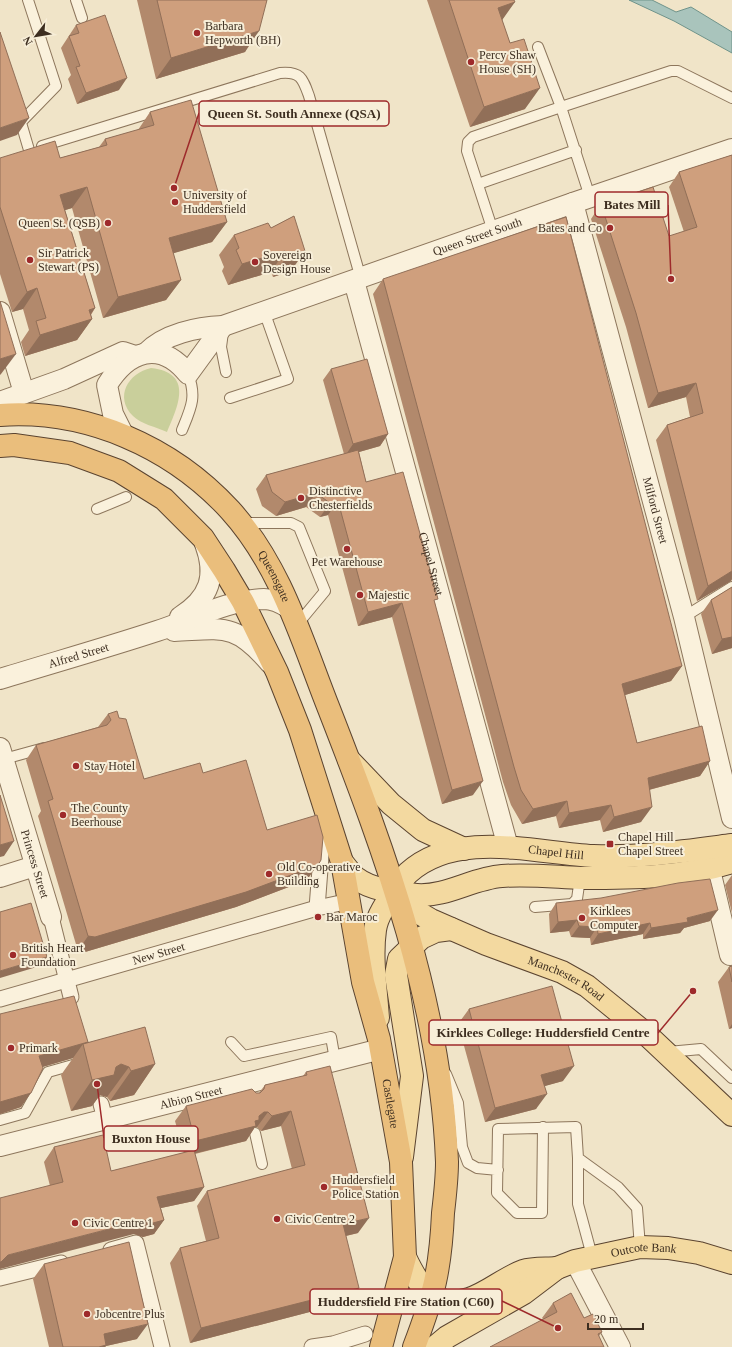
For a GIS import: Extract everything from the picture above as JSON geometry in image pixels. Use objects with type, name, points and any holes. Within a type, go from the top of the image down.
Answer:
[{"type":"highway","name":"Queensgate","points":[[0,415],[13,414],[67,418],[123,434],[182,467],[209,489],[241,523],[263,555],[293,617],[349,760],[381,846],[395,891]]},
{"type":"highway","points":[[0,446],[14,445],[70,453],[119,472],[164,499],[203,538],[243,602],[277,672],[300,730],[342,862]]},
{"type":"highway","name":"Castlegate","points":[[342,862],[363,982],[380,1044],[401,1162],[405,1257],[373,1341]]},
{"type":"highway","points":[[395,891],[424,933],[420,979],[434,1044],[447,1164],[441,1248],[431,1296],[414,1347]]},
{"type":"main road","points":[[349,760],[391,804],[413,822],[443,841],[464,849]]},
{"type":"main road","name":"Chapel Hill","points":[[380,1044],[373,944],[375,928],[382,909],[407,874],[425,861],[464,849],[508,847],[593,856],[623,856],[732,845]]},
{"type":"main road","name":"Chapel Hill","points":[[342,862],[356,878],[373,887],[423,895],[435,894],[500,876],[532,875],[580,878],[630,878],[710,870],[732,862]]},
{"type":"main road","points":[[401,1162],[412,1076],[396,975],[400,959],[424,933],[440,903],[458,887]]},
{"type":"main road","name":"Manchester Road","points":[[395,891],[414,910],[424,933],[451,929],[486,944],[562,972],[581,983],[645,1033],[732,1114]]},
{"type":"main road","name":"Outcote Bank","points":[[471,1298],[524,1271],[575,1262],[640,1246],[668,1248],[700,1253],[732,1263]]},
{"type":"main road","points":[[405,1257],[412,1273],[431,1296],[454,1301],[471,1298]]},
{"type":"main road","name":"Outcote Bank","points":[[435,1347],[447,1337],[575,1262]]},
{"type":"street","name":"Queen Street South","points":[[107,385],[116,370],[140,355],[155,343],[264,311],[358,280],[493,231],[732,149]]},
{"type":"street","name":"Milford Street","points":[[582,200],[732,818]]},
{"type":"street","name":"Chapel Street","points":[[358,280],[508,847]]},
{"type":"street","points":[[0,312],[24,393]]},
{"type":"street","name":"Queen Street South","points":[[171,357],[188,338],[215,326]]},
{"type":"street","points":[[0,402],[64,379],[123,352],[140,355],[160,354],[171,357],[180,364],[188,374],[215,326]]},
{"type":"street","points":[[64,379],[107,385],[113,414],[123,434]]},
{"type":"street","name":"Alfred Street","points":[[157,631],[185,614],[207,591],[211,577],[211,559],[203,538]]},
{"type":"street","name":"Alfred Street","points":[[0,679],[157,631],[214,610],[243,602],[264,599],[276,600],[293,617]]},
{"type":"street","name":"Alfred Street","points":[[157,631],[225,629],[238,634],[257,648],[277,672]]},
{"type":"street","name":"Princess Street","points":[[2,754],[5,781],[35,866],[51,918],[71,997]]},
{"type":"street","points":[[317,908],[322,843]]},
{"type":"street","points":[[0,877],[35,866]]},
{"type":"street","points":[[710,870],[730,955]]},
{"type":"street","name":"New Street","points":[[0,999],[317,908],[350,901]]},
{"type":"street","name":"Albion Street","points":[[0,1146],[103,1111],[245,1090],[380,1044]]},
{"type":"street","points":[[98,1253],[136,1243],[162,1347]]},
{"type":"street","points":[[0,1278],[76,1259]]},
{"type":"street","points":[[575,1262],[620,1347]]},
{"type":"street","points":[[312,1347],[373,1341]]},
{"type":"lane","points":[[21,122],[56,86],[28,0]]},
{"type":"lane","points":[[76,0],[82,18]]},
{"type":"lane","points":[[538,47],[576,150],[582,200]]},
{"type":"lane","points":[[493,231],[467,151],[468,142],[473,137],[671,71],[678,71],[732,98]]},
{"type":"lane","points":[[17,108],[28,151],[177,103],[280,73],[292,72],[300,76],[309,96],[358,280]]},
{"type":"lane","points":[[478,184],[576,150]]},
{"type":"lane","points":[[230,398],[288,379],[264,311]]},
{"type":"lane","points":[[215,326],[226,372]]},
{"type":"lane","points":[[182,430],[193,398],[193,386],[188,374]]},
{"type":"lane","points":[[97,509],[126,497]]},
{"type":"lane","points":[[241,523],[291,523],[299,526],[325,591],[293,617]]},
{"type":"lane","points":[[684,617],[732,587]]},
{"type":"lane","points":[[2,754],[57,744]]},
{"type":"lane","name":"Chapel Hill","points":[[535,907],[572,904],[577,899],[580,878]]},
{"type":"lane","points":[[231,1042],[244,1056],[331,1037],[334,1060]]},
{"type":"lane","points":[[434,1044],[458,1103],[462,1147],[468,1163],[477,1168],[498,1170]]},
{"type":"lane","points":[[666,1052],[701,1049],[732,1078]]},
{"type":"lane","points":[[0,1120],[25,1113],[48,1072],[93,1060]]},
{"type":"lane","points":[[543,1127],[542,1213],[518,1212],[497,1193],[498,1129],[543,1127],[576,1127],[578,1204],[575,1262]]},
{"type":"lane","points":[[255,1133],[262,1164]]},
{"type":"lane","points":[[578,1158],[618,1187],[637,1208],[640,1246]]},
{"type":"lane","points":[[471,1298],[483,1316]]},
{"type":"green space","points":[[151,368],[164,371],[173,376],[178,384],[178,402],[167,432],[136,419],[127,409],[125,401],[124,394],[130,380],[143,371]]},
{"type":"water","points":[[629,0],[652,0],[676,12],[691,7],[732,32],[732,53],[674,21]]},
{"type":"building","points":[[157,0],[267,0],[259,31],[171,58]]},
{"type":"building","points":[[449,0],[514,0],[515,2],[498,8],[510,43],[524,39],[540,88],[484,107]]},
{"type":"building","points":[[105,15],[127,78],[86,93],[76,67],[80,66],[69,36],[79,33],[76,25]]},
{"type":"building","points":[[0,32],[29,118],[0,128]]},
{"type":"building","points":[[191,100],[227,222],[169,238],[181,280],[118,297],[87,187],[60,195],[95,308],[89,310],[92,319],[40,335],[36,321],[46,318],[37,288],[27,292],[0,207],[0,158],[55,141],[60,158],[107,145],[105,139],[154,125],[150,112]]},
{"type":"building","points":[[732,155],[732,571],[708,586],[667,425],[703,413],[696,383],[658,393],[636,313],[601,204],[653,187],[669,236],[697,227],[679,172]]},
{"type":"building","points":[[294,216],[305,251],[287,256],[285,251],[242,264],[236,250],[239,248],[234,235],[268,223],[271,228]]},
{"type":"building","points":[[566,217],[682,666],[622,684],[637,743],[702,726],[710,761],[648,778],[652,807],[614,817],[611,805],[569,813],[567,801],[533,809],[521,790],[383,279]]},
{"type":"building","points":[[0,301],[16,354],[0,359]]},
{"type":"building","points":[[367,359],[388,434],[353,444],[331,369]]},
{"type":"building","points":[[358,450],[366,482],[403,472],[438,599],[434,600],[483,781],[452,790],[402,603],[368,612],[338,501],[330,503],[316,493],[285,502],[272,492],[266,475]]},
{"type":"building","points":[[732,587],[732,637],[722,639],[711,600]]},
{"type":"building","points":[[117,711],[119,718],[126,719],[144,779],[200,763],[203,773],[246,760],[267,830],[317,815],[323,837],[321,860],[318,865],[246,892],[95,937],[88,936],[48,801],[53,799],[36,745],[107,725],[111,720],[108,714]]},
{"type":"building","points":[[0,795],[14,841],[0,845]]},
{"type":"building","points":[[710,879],[718,910],[687,918],[688,922],[651,928],[650,923],[598,934],[597,927],[579,926],[577,920],[558,922],[556,903],[601,898],[678,883]]},
{"type":"building","points":[[31,903],[47,957],[0,971],[0,912]]},
{"type":"building","points":[[732,966],[732,982],[729,967]]},
{"type":"building","points":[[552,986],[574,1066],[541,1075],[547,1094],[495,1108],[469,1009]]},
{"type":"building","points":[[74,996],[88,1042],[39,1056],[43,1068],[31,1093],[0,1102],[0,1014]]},
{"type":"building","points":[[145,1027],[155,1064],[131,1071],[129,1067],[121,1064],[116,1067],[114,1075],[92,1080],[83,1044]]},
{"type":"building","name":"Civic Centre 2","points":[[330,1066],[369,1218],[343,1224],[359,1288],[201,1328],[180,1248],[219,1238],[207,1191],[305,1165],[291,1111],[272,1116],[268,1112],[264,1112],[259,1116],[259,1120],[255,1121],[256,1126],[195,1141],[186,1106],[252,1089],[256,1093],[260,1093],[264,1089],[265,1085],[307,1075],[306,1072]]},
{"type":"building","name":"Civic Centre 1","points":[[103,1135],[111,1171],[194,1150],[204,1187],[157,1197],[164,1220],[153,1223],[144,1220],[8,1255],[0,1262],[0,1198],[63,1182],[54,1147]]},
{"type":"building","name":"Jobcentre Plus","points":[[129,1242],[148,1324],[104,1334],[106,1345],[99,1347],[63,1347],[44,1264]]},
{"type":"building","points":[[571,1293],[584,1318],[593,1314],[602,1332],[598,1334],[604,1347],[490,1347],[557,1312],[553,1303]]},
{"type":"place","name":"Barbara Hepworth (BH)","points":[[197,33]]},
{"type":"place","name":"Percy Shaw House (SH)","points":[[471,62]]},
{"type":"place","name":"Queen St. South Annexe (QSA)","points":[[174,188]]},
{"type":"place","name":"University of Huddersfield","points":[[175,202]]},
{"type":"place","name":"Queen St. (QSB)","points":[[108,223]]},
{"type":"place","name":"Bates and Co","points":[[610,228]]},
{"type":"place","name":"Sir Patrick Stewart (PS)","points":[[30,260]]},
{"type":"place","name":"Sovereign Design House","points":[[255,262]]},
{"type":"place","name":"Bates Mill","points":[[671,279]]},
{"type":"place","name":"Distinctive Chesterfields","points":[[301,498]]},
{"type":"place","name":"Pet Warehouse","points":[[347,549]]},
{"type":"place","name":"Majestic","points":[[360,595]]},
{"type":"place","name":"Stay Hotel","points":[[76,766]]},
{"type":"place","name":"The County Beerhouse","points":[[63,815]]},
{"type":"place","name":"Chapel Hill Chapel Street","points":[[610,844]]},
{"type":"place","name":"Old Co-operative Building","points":[[269,874]]},
{"type":"place","name":"Bar Maroc","points":[[318,917]]},
{"type":"place","name":"Kirklees Computer","points":[[582,918]]},
{"type":"place","name":"British Heart Foundation","points":[[13,955]]},
{"type":"place","name":"Kirklees College: Huddersfield Centre","points":[[693,991]]},
{"type":"place","name":"Primark","points":[[11,1048]]},
{"type":"place","name":"Buxton House","points":[[97,1084]]},
{"type":"place","name":"Huddersfield Police Station","points":[[324,1187]]},
{"type":"place","name":"Civic Centre 2","points":[[277,1219]]},
{"type":"place","name":"Civic Centre 1","points":[[75,1223]]},
{"type":"place","name":"Jobcentre Plus","points":[[87,1314]]},
{"type":"place","name":"Huddersfield Fire Station (C60)","points":[[558,1328]]}]
